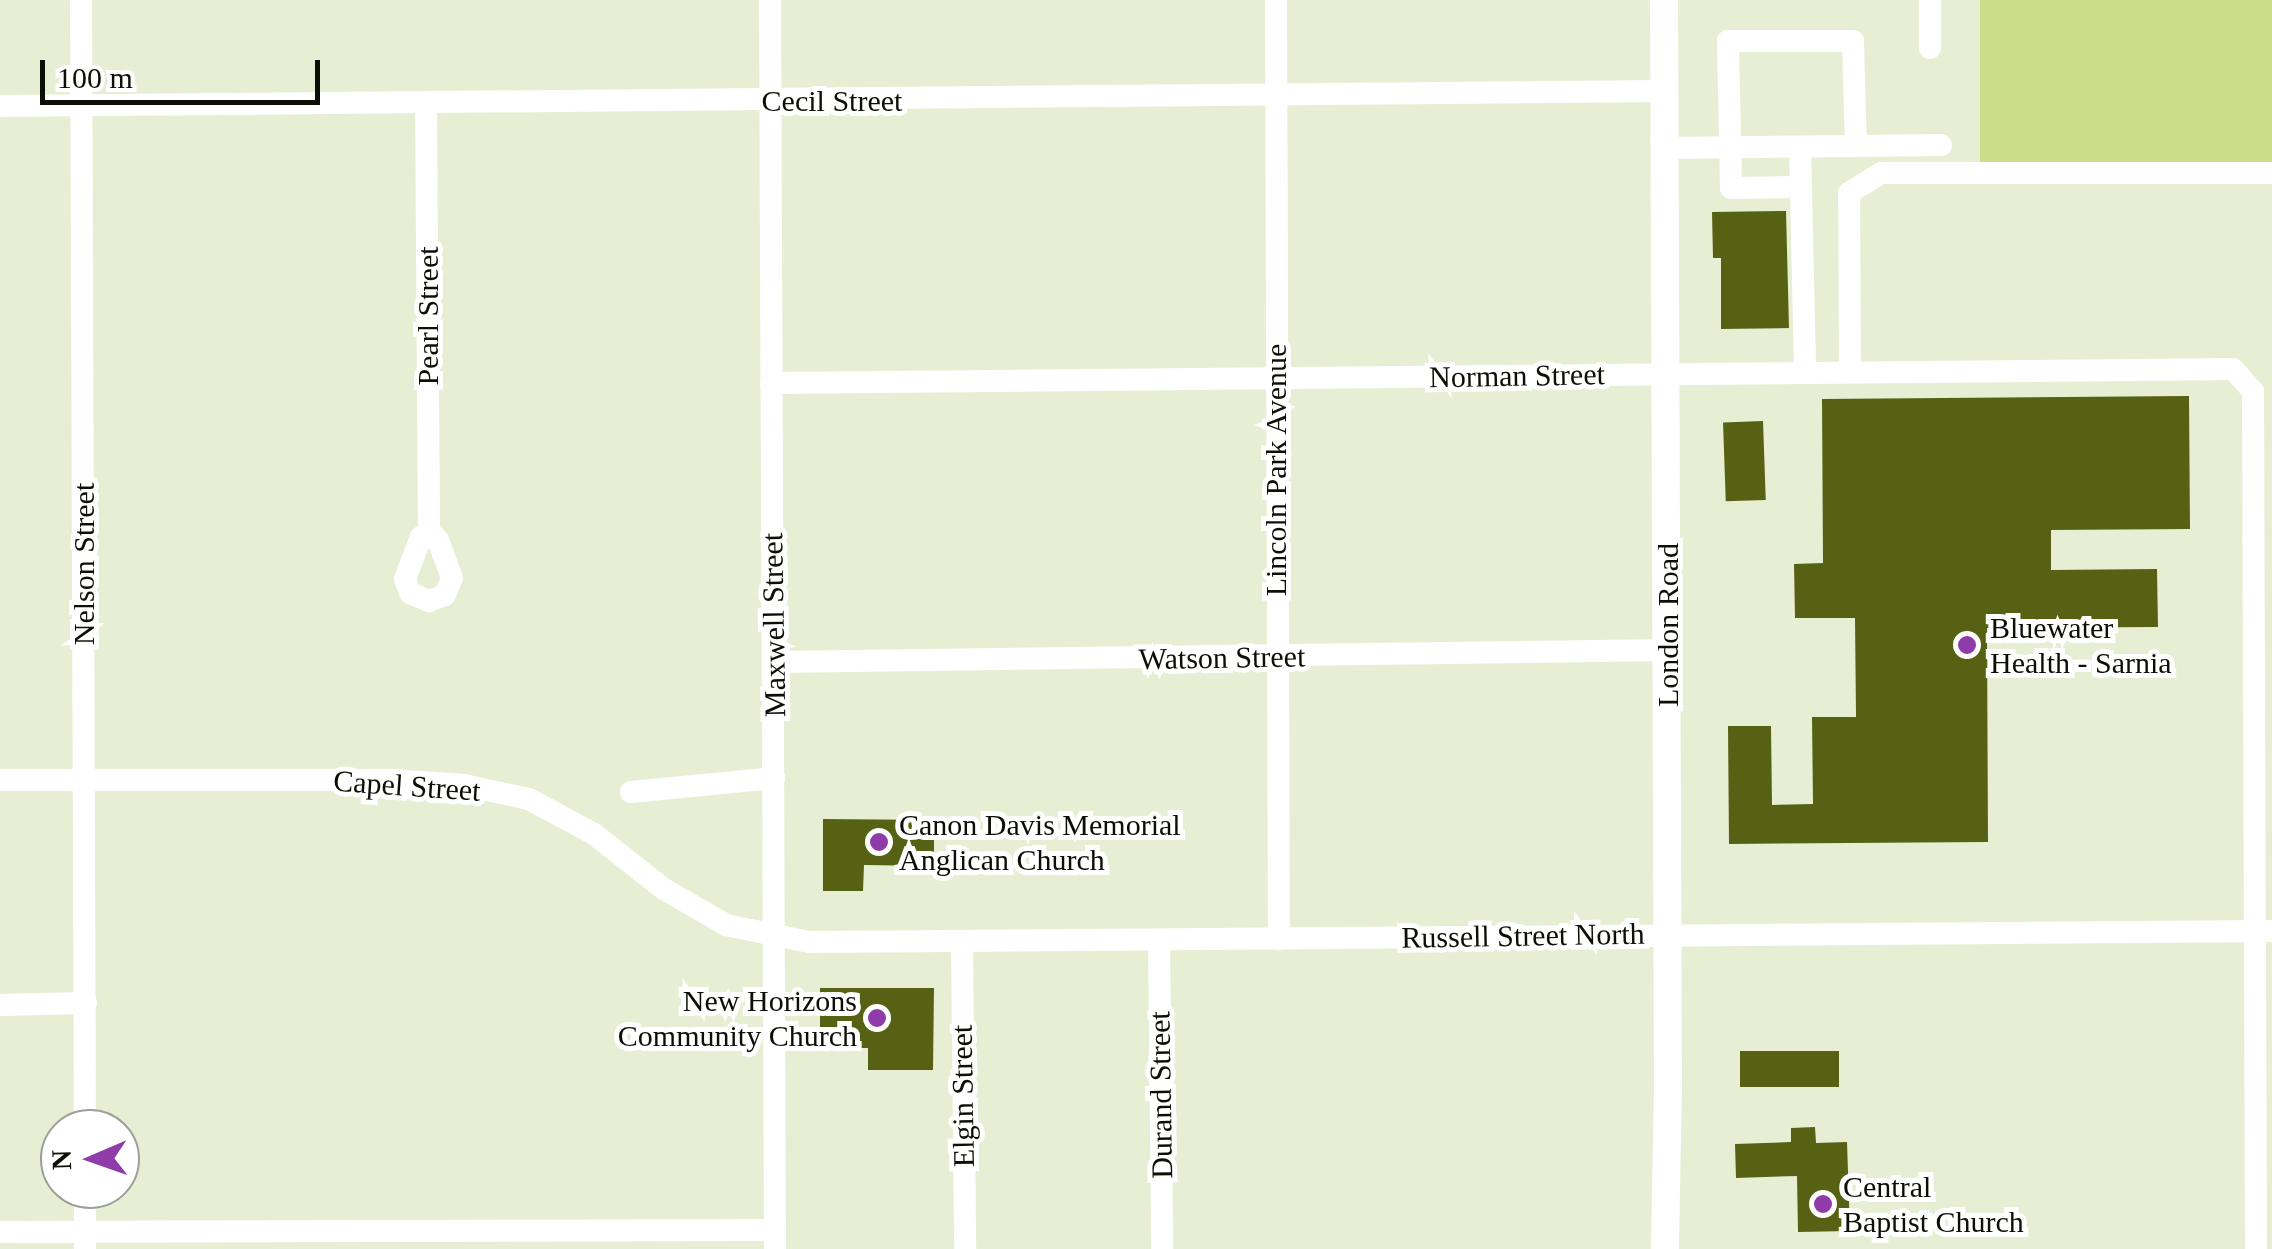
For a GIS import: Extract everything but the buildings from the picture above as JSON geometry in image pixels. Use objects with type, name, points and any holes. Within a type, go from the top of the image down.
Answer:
[{"type":"main road","name":"London Road","points":[[1664,0],[1668,650],[1665,1249]]},
{"type":"street","name":"Nelson Street","points":[[81,0],[85,1109]]},
{"type":"street","name":"Maxwell Street","points":[[770,0],[770,383],[776,662],[775,1240]]},
{"type":"street","name":"Lincoln Park Avenue","points":[[1276,0],[1279,939]]},
{"type":"street","points":[[1930,0],[1930,48]]},
{"type":"street","points":[[1801,187],[1731,188],[1728,41],[1853,41],[1856,146]]},
{"type":"street","name":"Cecil Street","points":[[0,106],[1664,91]]},
{"type":"street","name":"Pearl Street","points":[[426,102],[428,530]]},
{"type":"street","points":[[1665,148],[1941,145]]},
{"type":"street","points":[[1800,147],[1805,373]]},
{"type":"street","points":[[1850,372],[1849,192],[1880,173],[2272,173]]},
{"type":"street","name":"Norman Street","points":[[770,383],[2232,369],[2253,391],[2263,723]]},
{"type":"street","name":"Watson Street","points":[[776,662],[1668,650]]},
{"type":"street","points":[[2256,1249],[2263,723]]},
{"type":"street","points":[[631,792],[774,778]]},
{"type":"street","name":"Capel Street","points":[[0,780],[392,780],[464,785],[529,799],[594,834],[664,889],[726,925],[774,937]]},
{"type":"street","name":"Russell Street North","points":[[774,937],[962,944],[1667,934],[2263,932]]},
{"type":"street","name":"Durand Street","points":[[1159,940],[1162,1249]]},
{"type":"street","name":"Elgin Street","points":[[962,944],[965,1249]]},
{"type":"street","points":[[0,1005],[86,1004]]},
{"type":"street","points":[[85,1209],[85,1240]]},
{"type":"street","points":[[0,1232],[85,1240],[775,1240]]},
{"type":"green space","points":[[1980,0],[2272,0],[2272,162],[1980,162]]},
{"type":"place","name":"Bluewater Health - Sarnia","points":[[1967,645]]},
{"type":"place","name":"Canon Davis Memorial Anglican Church","points":[[879,842]]},
{"type":"place","name":"New Horizons Community Church","points":[[877,1018]]},
{"type":"place","name":"Central Baptist Church","points":[[1823,1204]]}]
